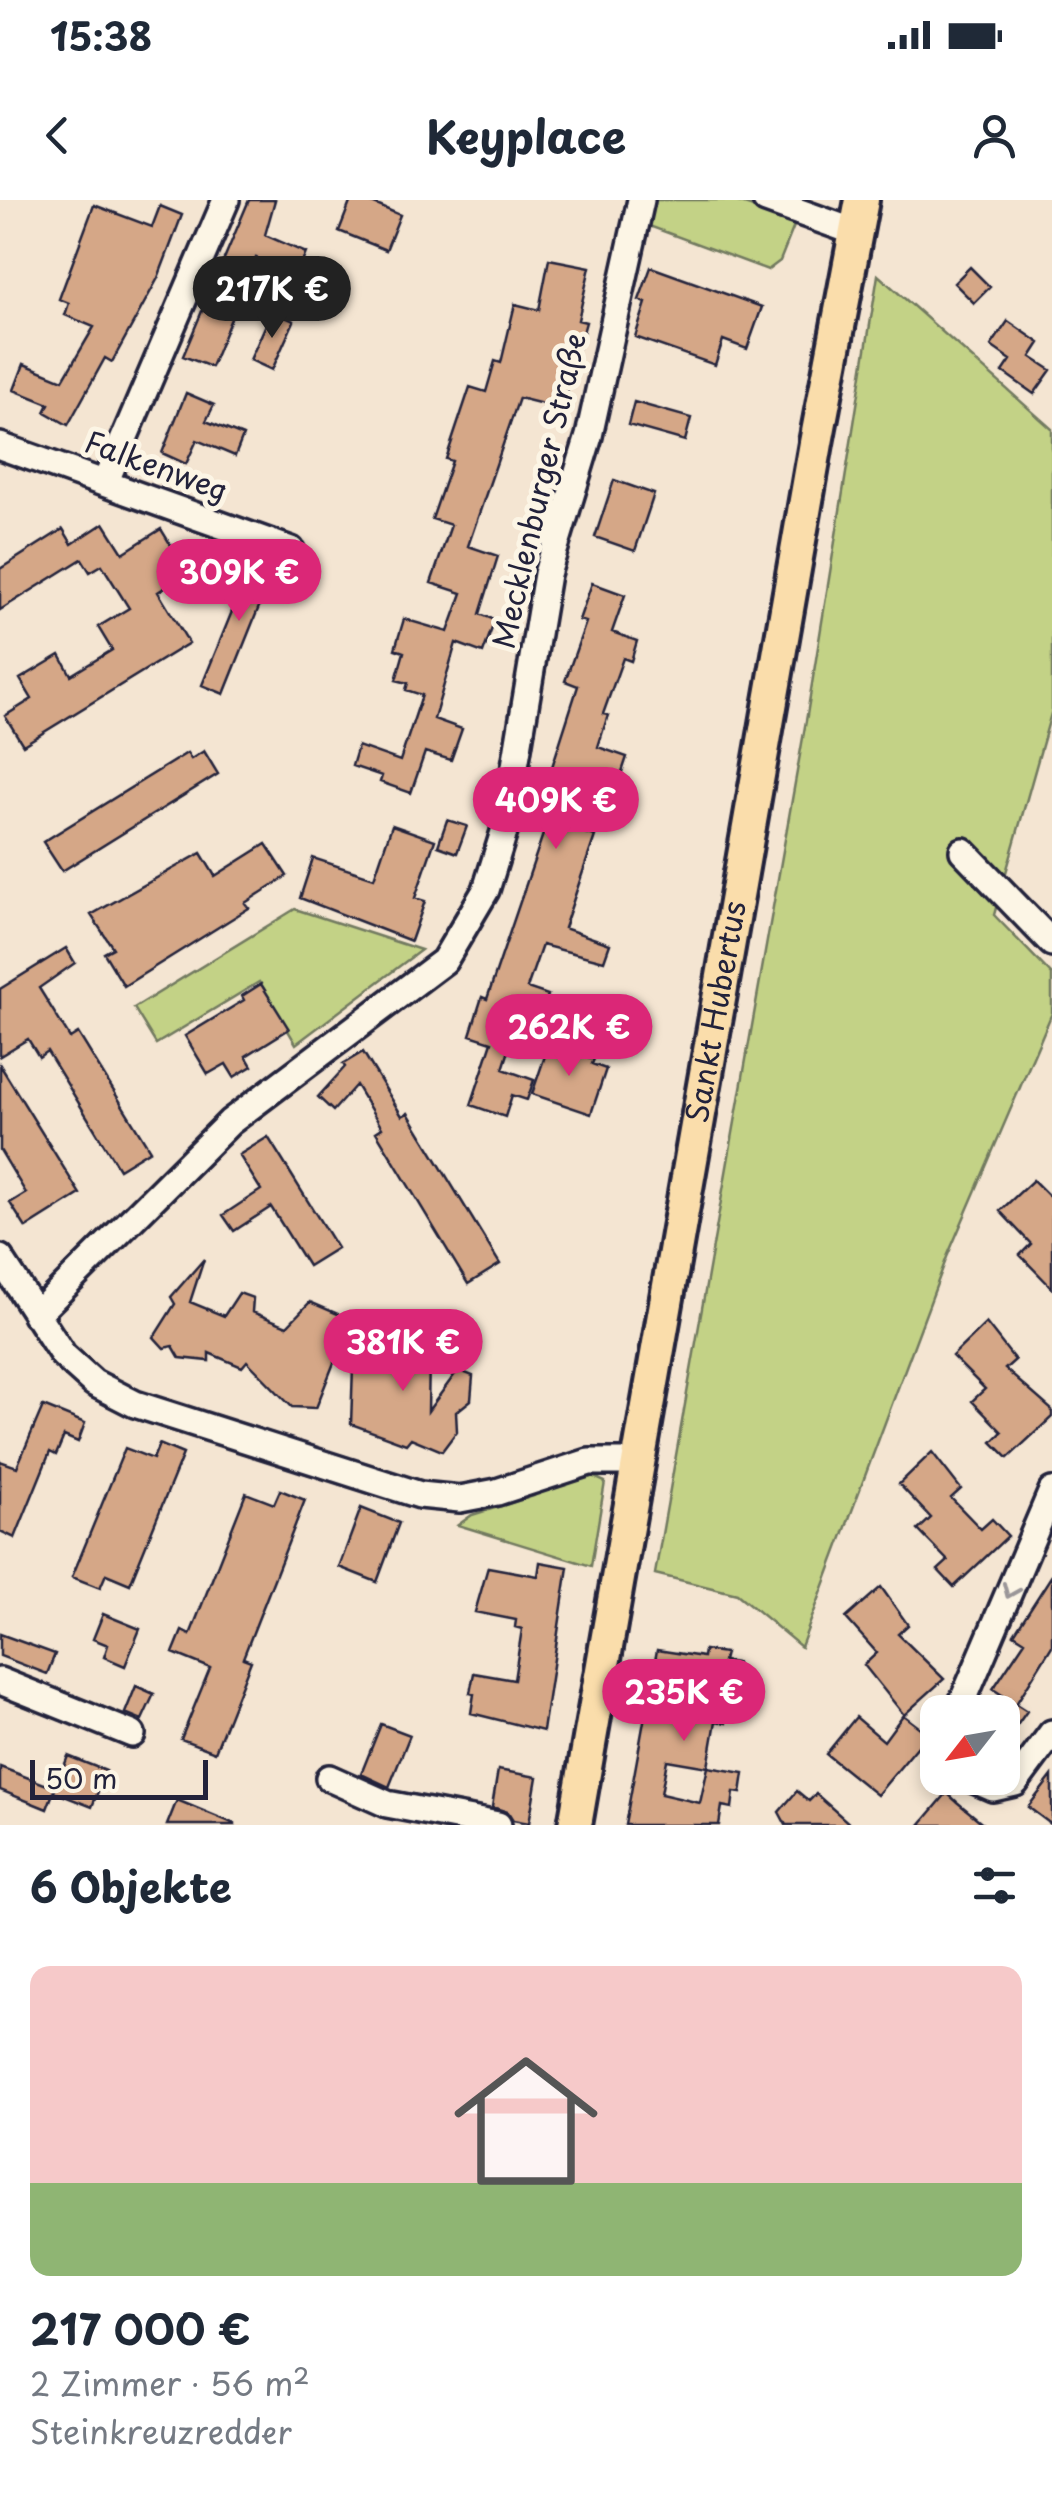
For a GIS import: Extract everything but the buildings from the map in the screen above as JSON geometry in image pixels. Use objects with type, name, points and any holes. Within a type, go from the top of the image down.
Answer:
[{"type":"main road","name":"Sankt Hubertus","points":[[575,1825],[862,200]]},
{"type":"street","points":[[105,483],[226,200]]},
{"type":"street","name":"Mecklenburger Straße","points":[[36,1314],[230,1122],[444,961],[486,890],[504,832],[548,574],[589,436],[640,200]]},
{"type":"street","points":[[766,200],[855,232]]},
{"type":"street","name":"Falkenweg","points":[[0,446],[291,550]]},
{"type":"street","points":[[962,852],[1052,943]]},
{"type":"street","points":[[0,1258],[75,1366],[94,1382],[135,1404],[420,1495],[460,1499],[497,1492],[589,1462],[638,1462]]},
{"type":"street","points":[[965,1695],[1051,1498]]},
{"type":"street","points":[[0,1681],[132,1734]]},
{"type":"street","points":[[1020,1776],[1052,1733]]},
{"type":"street","points":[[329,1778],[388,1804],[498,1825]]},
{"type":"green space","points":[[654,200],[732,200],[796,221],[780,261],[768,270],[649,226]]},
{"type":"green space","points":[[878,275],[1052,429],[1052,710],[994,915],[1052,975],[1052,1013],[947,1257],[801,1647],[737,1594],[655,1574],[807,715]]},
{"type":"green space","points":[[295,909],[421,950],[296,1044],[259,982],[156,1044],[134,1008]]},
{"type":"green space","points":[[590,1475],[605,1482],[591,1566],[458,1525],[472,1515],[534,1496],[547,1483]]}]
